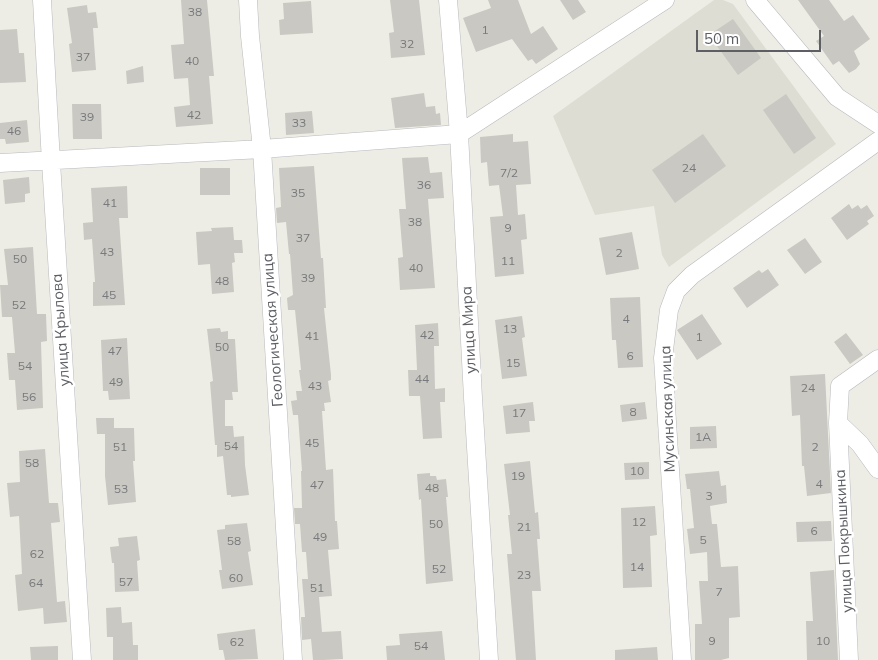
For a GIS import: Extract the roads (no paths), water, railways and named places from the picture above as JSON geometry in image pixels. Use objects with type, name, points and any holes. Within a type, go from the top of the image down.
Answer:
[{"type":"street","name":"улица Крылова","points":[[42,0],[82,660]]},
{"type":"street","name":"Геологическая улица","points":[[248,0],[262,149],[293,660]]},
{"type":"street","name":"улица Мира","points":[[448,0],[459,134],[472,389],[489,660]]},
{"type":"street","points":[[0,163],[51,162],[262,149],[459,134],[665,0]]},
{"type":"street","points":[[755,0],[837,96],[878,124]]},
{"type":"street","name":"Мусинская улица","points":[[682,660],[664,358],[669,310],[676,291],[692,275],[878,140]]},
{"type":"street","name":"улица Покрышкина","points":[[849,660],[838,423],[840,386],[878,359]]},
{"type":"street","points":[[838,423],[860,444],[878,469]]}]
